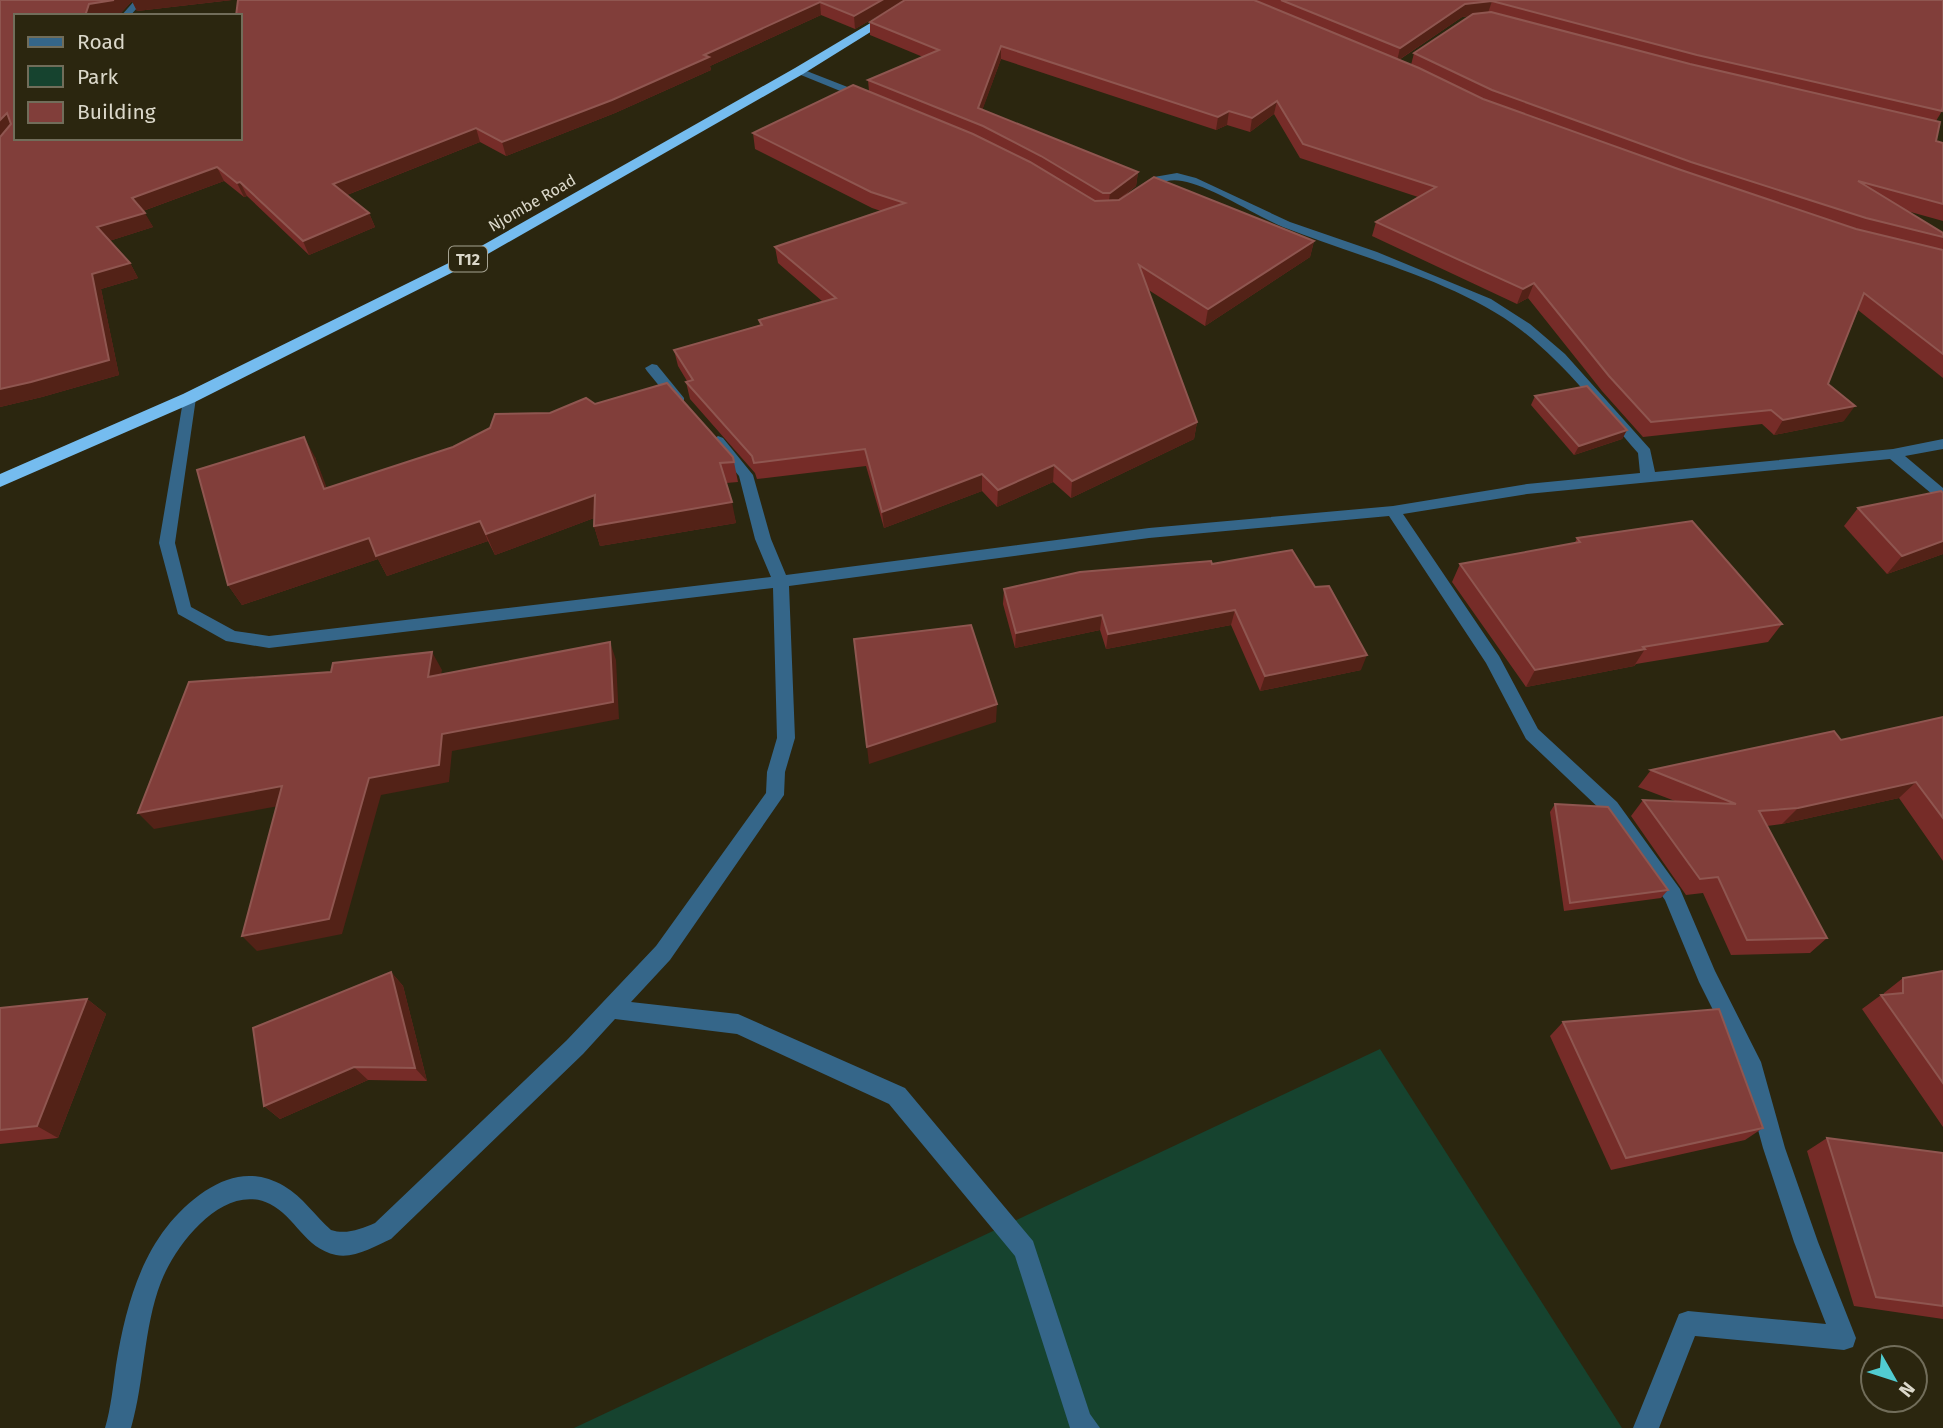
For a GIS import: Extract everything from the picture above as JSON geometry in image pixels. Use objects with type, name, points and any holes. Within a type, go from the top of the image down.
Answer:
[{"type":"highway","name":"Njombe Road","points":[[0,481],[189,398],[474,256],[799,71],[917,0]]},
{"type":"street","points":[[127,14],[140,0]]},
{"type":"street","points":[[799,71],[875,102]]},
{"type":"street","points":[[1132,197],[1164,176],[1178,176],[1286,224],[1373,255],[1487,302],[1525,327],[1560,357],[1645,452],[1648,477]]},
{"type":"street","points":[[652,368],[692,414]]},
{"type":"street","points":[[189,398],[167,543],[184,610],[232,637],[269,642],[781,581],[1149,533],[1393,511],[1527,489],[1893,454],[1943,444]]},
{"type":"street","points":[[118,1428],[132,1341],[146,1289],[163,1248],[183,1220],[240,1186],[268,1190],[298,1212],[322,1240],[345,1245],[363,1242],[383,1231],[575,1048],[663,953],[775,795],[776,772],[786,738],[781,581],[763,539],[747,475],[710,432]]},
{"type":"street","points":[[1893,454],[1943,496]]},
{"type":"street","points":[[1393,511],[1493,660],[1532,734],[1610,807],[1673,895],[1706,975],[1751,1062],[1774,1149],[1844,1338],[1688,1323],[1646,1428]]},
{"type":"street","points":[[609,1009],[738,1024],[897,1096],[1025,1250],[1080,1422],[1087,1428]]},
{"type":"green space","points":[[1380,1049],[1622,1428],[574,1428]]},
{"type":"building","points":[[0,0],[114,0],[89,4],[86,14],[14,14],[14,140],[242,140],[242,14],[236,14],[238,0],[882,0],[854,16],[820,2],[704,55],[709,57],[612,100],[502,142],[476,128],[333,184],[369,213],[303,241],[240,182],[237,183],[217,167],[132,198],[145,213],[97,227],[130,263],[92,274],[109,360],[0,389],[0,137],[11,124],[7,113],[0,120]]},
{"type":"building","points":[[905,0],[1254,0],[1419,68],[1483,99],[1856,229],[1943,250],[1943,354],[1864,293],[1828,384],[1855,406],[1783,420],[1771,410],[1651,422],[1609,376],[1534,283],[1523,289],[1376,222],[1436,187],[1303,144],[1277,101],[1252,118],[1229,111],[1218,117],[1001,46],[978,108],[1138,172],[1110,193],[1103,193],[983,126],[868,80],[939,50],[870,22]]},
{"type":"building","points":[[1281,0],[1943,0],[1943,106],[1942,111],[1697,55],[1492,1],[1465,4],[1400,48]]},
{"type":"building","points":[[1491,12],[1690,64],[1940,122],[1936,141],[1943,143],[1943,204],[1858,181],[1943,233],[1943,237],[1866,218],[1691,162],[1492,90],[1414,53],[1473,14]]},
{"type":"building","points":[[853,85],[973,134],[1030,162],[1095,201],[1119,200],[1154,177],[1314,241],[1208,309],[1139,265],[1197,422],[1072,481],[1054,465],[998,490],[982,474],[882,512],[865,449],[754,463],[752,456],[686,382],[693,380],[674,350],[762,325],[759,320],[836,298],[775,247],[905,203],[871,192],[753,133]]},
{"type":"building","points":[[667,383],[733,457],[734,462],[720,463],[732,502],[594,526],[595,495],[486,534],[480,521],[376,556],[369,538],[228,585],[197,470],[304,437],[324,489],[453,447],[490,428],[495,414],[550,413],[586,398],[595,404]]},
{"type":"building","points":[[1587,386],[1627,430],[1579,446],[1535,396]]},
{"type":"building","points":[[1941,491],[1943,541],[1902,556],[1858,508]]},
{"type":"building","points":[[1692,521],[1782,624],[1643,647],[1645,649],[1535,670],[1460,564],[1580,542],[1577,538]]},
{"type":"building","points":[[1292,550],[1315,587],[1329,586],[1367,655],[1265,676],[1235,610],[1108,634],[1102,615],[1016,633],[1004,589],[1080,572],[1211,561],[1212,564]]},
{"type":"building","points":[[971,625],[997,704],[867,747],[854,639]]},
{"type":"building","points":[[610,642],[613,702],[442,734],[439,765],[369,778],[329,919],[242,936],[282,786],[138,813],[189,682],[331,672],[333,663],[432,652],[428,677]]},
{"type":"building","points":[[1943,717],[1943,818],[1916,782],[1798,808],[1759,811],[1827,938],[1747,940],[1718,877],[1700,879],[1643,800],[1736,804],[1651,770],[1834,731],[1841,740]]},
{"type":"building","points":[[1555,804],[1608,807],[1668,890],[1570,903]]},
{"type":"building","points":[[1943,971],[1943,1083],[1881,995],[1903,993],[1903,978]]},
{"type":"building","points":[[391,972],[415,1068],[354,1067],[264,1106],[253,1028]]},
{"type":"building","points":[[87,999],[37,1126],[0,1130],[0,1008]]},
{"type":"building","points":[[1719,1009],[1763,1128],[1626,1158],[1563,1022]]},
{"type":"building","points":[[1827,1138],[1943,1153],[1943,1306],[1876,1297]]}]
